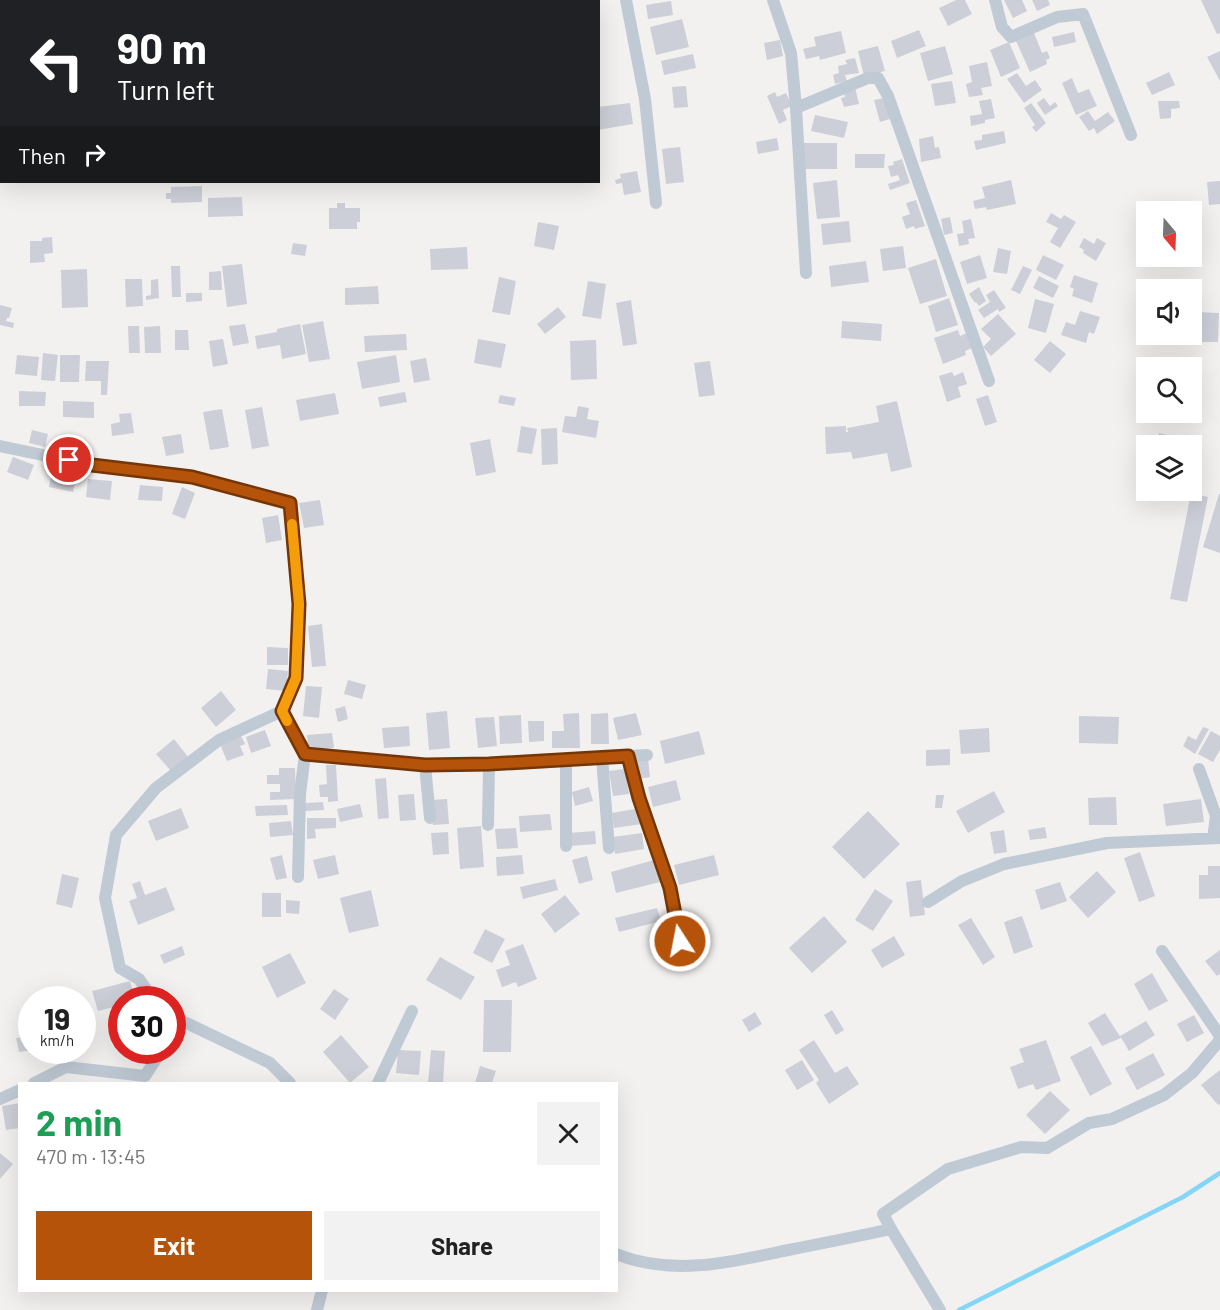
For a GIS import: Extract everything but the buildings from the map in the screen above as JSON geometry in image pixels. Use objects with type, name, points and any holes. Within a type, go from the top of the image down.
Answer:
[{"type":"street","points":[[626,0],[645,99],[657,203]]},
{"type":"street","points":[[773,0],[791,53],[806,273]]},
{"type":"street","points":[[995,0],[1002,27],[1011,37],[1057,17],[1083,14],[1131,135]]},
{"type":"street","points":[[796,108],[868,78],[878,78],[888,96],[989,381]]},
{"type":"street","points":[[0,446],[92,465],[192,477],[290,503],[299,604],[296,678],[282,711],[219,740],[156,788],[116,835],[105,898],[120,968],[139,979],[144,986]]},
{"type":"street","points":[[282,711],[305,754],[300,794],[298,877]]},
{"type":"street","points":[[305,754],[425,765],[489,764],[647,754]]},
{"type":"street","points":[[628,756],[639,798],[670,888],[684,959]]},
{"type":"street","points":[[602,757],[609,848]]},
{"type":"street","points":[[566,759],[566,846]]},
{"type":"street","points":[[488,825],[489,764]]},
{"type":"street","points":[[425,765],[430,818]]},
{"type":"street","points":[[928,902],[962,881],[1004,864],[1107,843],[1217,838],[1218,814],[1199,769]]},
{"type":"street","points":[[940,1310],[883,1214],[948,1169],[1021,1147],[1047,1148],[1089,1123],[1112,1119],[1164,1095],[1192,1073],[1220,1038],[1162,951]]},
{"type":"street","points":[[378,1082],[412,1011]]},
{"type":"street","points":[[186,1021],[270,1063],[289,1082]]},
{"type":"street","points":[[36,1082],[66,1067],[145,1076],[153,1064]]},
{"type":"street","points":[[0,1099],[18,1091]]},
{"type":"street","points":[[618,1255],[634,1261],[676,1267],[721,1264],[891,1229]]},
{"type":"street","points":[[317,1310],[322,1292]]},
{"type":"waterway","points":[[959,1310],[1183,1197],[1220,1173]]},
{"type":"slow traffic","points":[[287,721],[282,711],[296,678],[299,604],[292,524]]},
{"type":"route","points":[[69,460],[92,465],[192,477],[290,503],[299,604],[296,678],[282,711],[305,754],[425,765],[489,764],[628,756],[639,798],[670,888],[680,941]]}]
